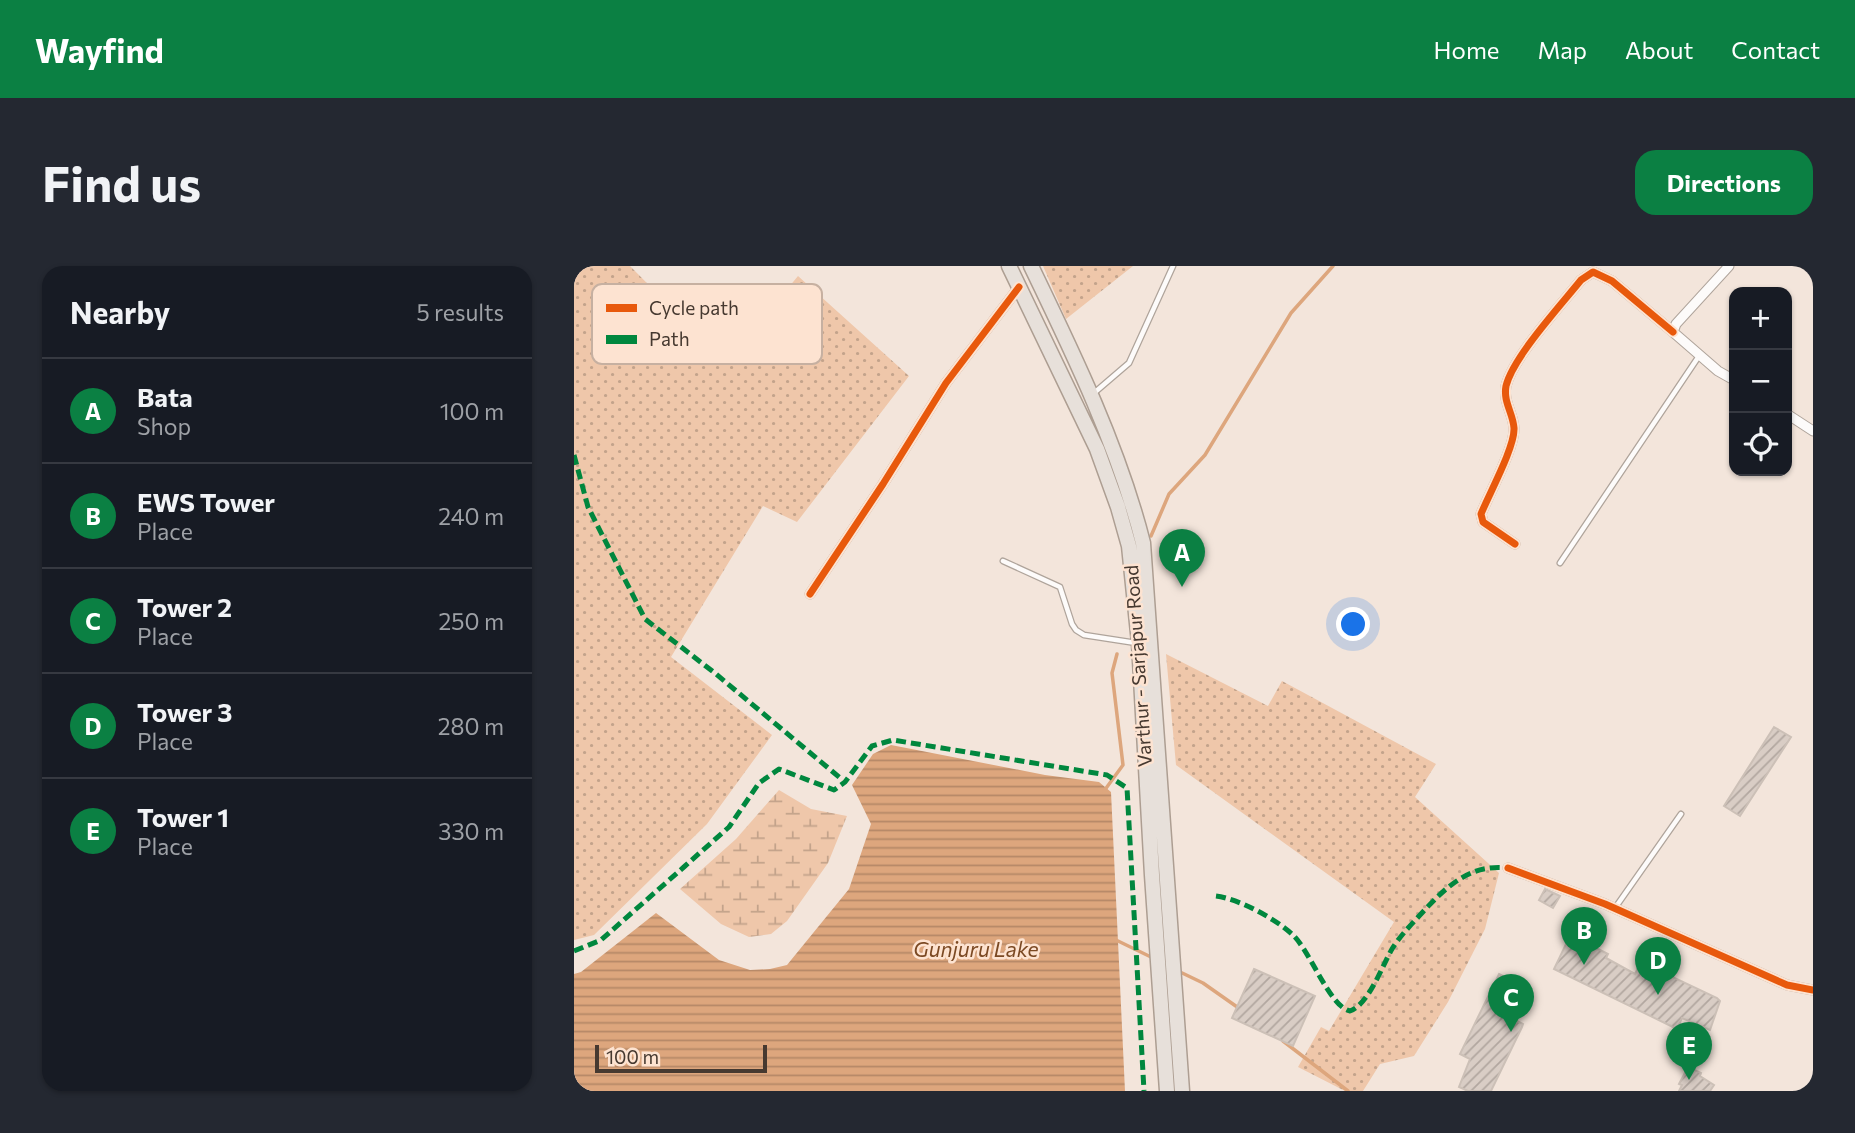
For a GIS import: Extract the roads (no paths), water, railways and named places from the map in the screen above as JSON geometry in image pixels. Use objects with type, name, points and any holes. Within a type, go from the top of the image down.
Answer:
[{"type":"main road","name":"Varthur - Sarjapur Road","points":[[1009,266],[1097,449],[1129,546],[1139,643],[1167,1091]]},
{"type":"main road","name":"Varthur - Sarjapur Road","points":[[1031,266],[1090,396],[1132,500],[1143,543],[1182,1091]]},
{"type":"street","points":[[1673,332],[1676,324],[1729,266]]},
{"type":"street","points":[[1515,544],[1483,522],[1481,514],[1512,442],[1514,428],[1506,401],[1506,385],[1520,359],[1581,280],[1593,272],[1612,281],[1699,356],[1729,377]]},
{"type":"street","points":[[810,594],[946,383],[1018,287]]},
{"type":"street","points":[[1792,417],[1813,431]]},
{"type":"street","points":[[1507,868],[1615,908],[1787,985],[1813,990]]},
{"type":"lane","points":[[1090,396],[1129,363],[1173,266]]},
{"type":"lane","points":[[1560,563],[1699,356]]},
{"type":"lane","points":[[1003,561],[1060,587],[1072,624],[1084,635],[1139,643]]},
{"type":"lane","points":[[1615,908],[1681,814]]},
{"type":"water","name":"Gunjuru Lake","points":[[891,745],[1045,775],[1099,782],[1111,792],[1125,1091],[574,1091],[574,974],[581,972],[656,913],[719,960],[750,970],[787,965],[849,889],[871,824],[852,785],[873,754]]},
{"type":"waterway","points":[[1151,536],[1169,494],[1205,455],[1291,313],[1333,266]]},
{"type":"waterway","points":[[1104,791],[1123,765],[1112,673],[1117,654]]},
{"type":"waterway","points":[[1116,940],[1153,958]]},
{"type":"waterway","points":[[1178,971],[1203,983],[1240,1009]]},
{"type":"waterway","points":[[1283,1041],[1348,1091]]},
{"type":"place","name":"Bata","points":[[1182,587]]},
{"type":"place","name":"EWS Tower","points":[[1584,965]]},
{"type":"place","name":"Tower 3","points":[[1658,995]]},
{"type":"place","name":"Tower 2","points":[[1511,1032]]},
{"type":"place","name":"Tower 1","points":[[1689,1080]]}]
